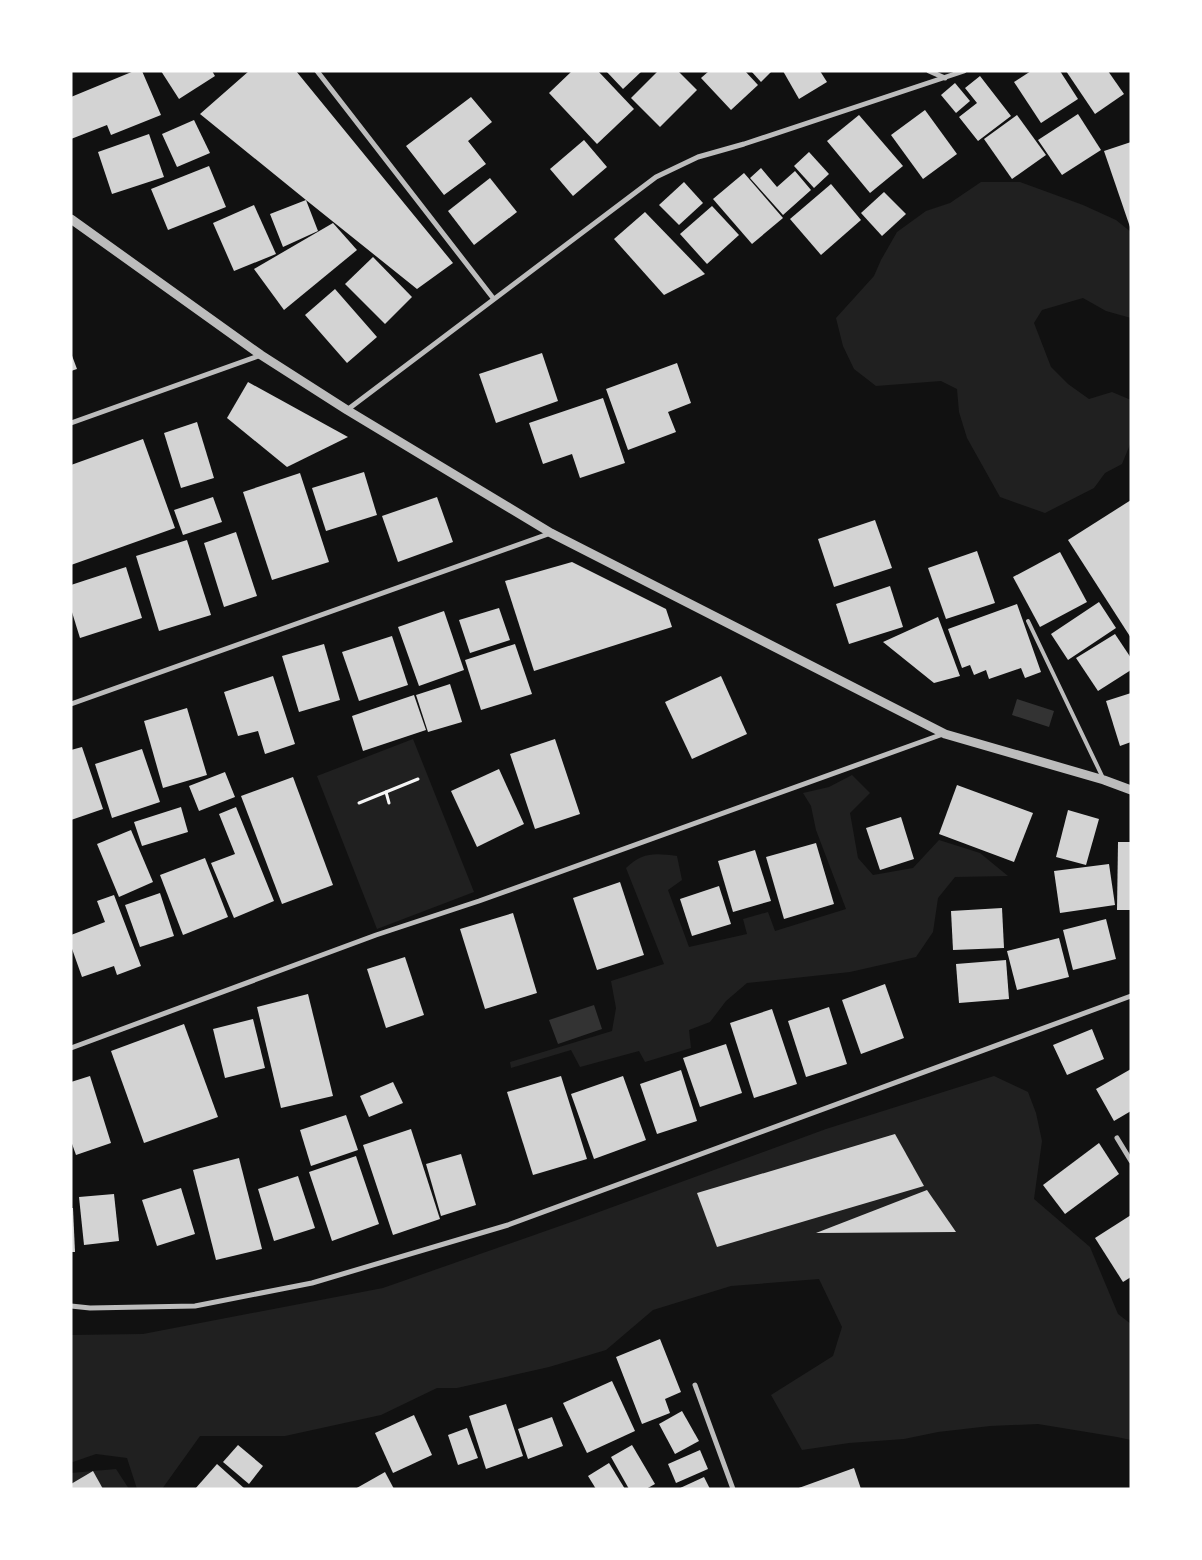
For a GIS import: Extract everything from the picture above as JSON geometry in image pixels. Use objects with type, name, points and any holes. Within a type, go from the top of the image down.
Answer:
[{"type":"street","points":[[317,71],[493,298]]},
{"type":"street","points":[[929,71],[945,78]]},
{"type":"street","points":[[347,410],[493,298],[656,177],[698,156],[744,144],[964,71]]},
{"type":"street","points":[[71,219],[261,355],[347,410],[551,533],[945,734],[1104,780],[1131,790]]},
{"type":"street","points":[[71,423],[261,355]]},
{"type":"street","points":[[71,704],[551,533]]},
{"type":"street","points":[[71,1048],[376,935],[489,897],[945,734]]},
{"type":"street","points":[[71,1306],[90,1308],[195,1306],[312,1284],[508,1225],[1131,996]]},
{"type":"street","points":[[1116,1138],[1131,1161]]},
{"type":"street","points":[[695,1385],[733,1489]]},
{"type":"lane","points":[[1028,621],[1104,780]]},
{"type":"path","points":[[359,803],[418,779]]},
{"type":"path","points":[[386,792],[389,803]]},
{"type":"shaded area","points":[[981,182],[1020,182],[1083,205],[1116,220],[1131,232],[1131,318],[1106,311],[1083,298],[1042,310],[1034,323],[1051,367],[1068,384],[1089,399],[1112,392],[1131,400],[1131,442],[1122,464],[1105,473],[1094,488],[1045,513],[1000,497],[967,438],[959,412],[957,389],[941,381],[876,386],[854,369],[843,346],[836,318],[874,276],[897,232],[926,211],[950,203]]},
{"type":"shaded area","points":[[1017,699],[1054,711],[1049,727],[1012,715]]},
{"type":"shaded area","points":[[413,739],[474,892],[377,929],[317,776]]},
{"type":"shaded area","points":[[852,775],[870,793],[850,813],[858,858],[873,875],[913,868],[939,840],[980,853],[1008,876],[955,877],[938,898],[933,932],[916,957],[850,972],[747,983],[726,1001],[710,1022],[689,1030],[691,1048],[645,1062],[639,1051],[580,1067],[571,1050],[511,1068],[510,1062],[612,1031],[616,1008],[611,981],[664,964],[626,868],[643,856],[662,854],[677,856],[682,880],[668,890],[689,947],[747,934],[743,919],[768,912],[775,931],[846,909],[816,830],[811,806],[803,793],[829,787]]},
{"type":"shaded area","points":[[594,1005],[602,1029],[558,1044],[549,1020]]},
{"type":"shaded area","points":[[994,1076],[1028,1092],[1036,1113],[1042,1141],[1034,1199],[1090,1247],[1118,1314],[1131,1324],[1131,1440],[1038,1424],[990,1426],[938,1432],[904,1439],[849,1443],[802,1450],[771,1395],[833,1356],[842,1327],[819,1279],[731,1286],[653,1310],[606,1350],[549,1367],[457,1388],[437,1388],[381,1415],[285,1436],[200,1436],[162,1489],[137,1489],[127,1458],[96,1454],[73,1462],[71,1461],[71,1335],[143,1334],[383,1288],[577,1220],[826,1129]]},
{"type":"shaded area","points":[[116,1469],[129,1489],[71,1489],[71,1473]]},
{"type":"building","points":[[134,71],[142,71],[161,115],[111,135],[107,125],[71,139],[71,97]]},
{"type":"building","points":[[161,71],[212,71],[215,76],[179,99]]},
{"type":"building","points":[[249,71],[296,71],[453,263],[417,289],[200,114]]},
{"type":"building","points":[[572,71],[598,71],[634,109],[597,144],[549,93]]},
{"type":"building","points":[[606,71],[642,71],[623,89]]},
{"type":"building","points":[[658,71],[678,71],[697,90],[660,127],[631,98]]},
{"type":"building","points":[[709,71],[745,71],[758,85],[731,110],[701,78]]},
{"type":"building","points":[[751,71],[772,71],[761,82]]},
{"type":"building","points":[[783,71],[820,71],[827,82],[799,99]]},
{"type":"building","points":[[1031,71],[1060,71],[1078,99],[1041,123],[1014,82]]},
{"type":"building","points":[[1066,71],[1108,71],[1124,94],[1095,114]]},
{"type":"building","points":[[980,76],[1011,116],[978,141],[959,117],[977,103],[965,88]]},
{"type":"building","points":[[955,83],[970,101],[956,113],[941,95]]},
{"type":"building","points":[[471,97],[492,122],[468,141],[486,164],[444,195],[406,146]]},
{"type":"building","points":[[925,110],[957,154],[923,179],[891,135]]},
{"type":"building","points":[[1078,114],[1101,150],[1062,175],[1038,140]]},
{"type":"building","points":[[859,115],[903,166],[870,193],[827,141]]},
{"type":"building","points":[[1017,115],[1046,155],[1012,179],[984,139]]},
{"type":"building","points":[[194,120],[210,153],[177,167],[162,134]]},
{"type":"building","points":[[149,134],[164,177],[112,194],[98,152]]},
{"type":"building","points":[[584,140],[607,167],[573,196],[550,169]]},
{"type":"building","points":[[1131,142],[1131,227],[1130,227],[1104,151]]},
{"type":"building","points":[[809,152],[829,174],[814,188],[794,166]]},
{"type":"building","points":[[209,166],[226,207],[168,230],[151,189]]},
{"type":"building","points":[[761,168],[777,187],[795,171],[811,190],[783,215],[750,178]]},
{"type":"building","points":[[744,173],[783,218],[752,244],[713,199]]},
{"type":"building","points":[[490,178],[517,212],[474,245],[448,211]]},
{"type":"building","points":[[684,182],[703,203],[679,225],[659,205]]},
{"type":"building","points":[[831,184],[861,220],[821,255],[790,219]]},
{"type":"building","points":[[884,192],[906,214],[882,236],[861,213]]},
{"type":"building","points":[[306,200],[318,231],[283,247],[270,214]]},
{"type":"building","points":[[254,205],[276,254],[234,271],[213,223]]},
{"type":"building","points":[[712,206],[739,235],[707,264],[680,234]]},
{"type":"building","points":[[645,212],[705,274],[664,295],[614,239]]},
{"type":"building","points":[[333,223],[357,250],[284,310],[254,269]]},
{"type":"building","points":[[373,257],[412,297],[385,324],[345,284]]},
{"type":"building","points":[[335,289],[377,337],[347,363],[305,315]]},
{"type":"building","points":[[71,353],[77,369],[71,371]]},
{"type":"building","points":[[542,353],[558,401],[496,423],[479,374]]},
{"type":"building","points":[[677,363],[691,403],[668,412],[676,432],[628,450],[606,389]]},
{"type":"building","points":[[248,382],[348,437],[287,467],[227,418]]},
{"type":"building","points":[[603,398],[625,463],[580,478],[572,454],[543,464],[529,423]]},
{"type":"building","points":[[197,422],[214,478],[181,488],[164,433]]},
{"type":"building","points":[[143,439],[175,528],[71,565],[71,465]]},
{"type":"building","points":[[364,472],[377,515],[326,531],[312,488]]},
{"type":"building","points":[[300,473],[329,562],[272,580],[243,492]]},
{"type":"building","points":[[213,497],[222,522],[183,535],[174,510]]},
{"type":"building","points":[[437,497],[453,542],[398,562],[382,516]]},
{"type":"building","points":[[1131,500],[1131,638],[1068,540]]},
{"type":"building","points":[[875,520],[892,568],[834,587],[818,539]]},
{"type":"building","points":[[236,532],[257,596],[224,607],[204,543]]},
{"type":"building","points":[[187,540],[211,615],[159,631],[136,556]]},
{"type":"building","points":[[977,551],[995,603],[946,619],[928,568]]},
{"type":"building","points":[[1060,552],[1087,602],[1040,627],[1013,577]]},
{"type":"building","points":[[572,562],[666,609],[672,627],[534,671],[505,581]]},
{"type":"building","points":[[126,567],[142,618],[80,638],[71,609],[71,585]]},
{"type":"building","points":[[890,586],[903,627],[849,644],[836,604]]},
{"type":"building","points":[[1099,602],[1116,628],[1068,660],[1051,634]]},
{"type":"building","points":[[1017,604],[1041,672],[1025,678],[1021,668],[989,679],[986,670],[974,675],[970,665],[962,668],[948,629]]},
{"type":"building","points":[[499,608],[510,640],[470,653],[459,620]]},
{"type":"building","points":[[444,611],[464,670],[419,686],[398,627]]},
{"type":"building","points":[[938,617],[960,676],[934,683],[883,642]]},
{"type":"building","points":[[1115,634],[1131,658],[1131,670],[1098,691],[1076,658]]},
{"type":"building","points":[[392,636],[408,685],[359,701],[342,652]]},
{"type":"building","points":[[324,644],[340,700],[299,712],[282,656]]},
{"type":"building","points":[[515,644],[532,694],[481,710],[465,660]]},
{"type":"building","points":[[273,676],[295,744],[265,754],[258,731],[238,736],[224,692]]},
{"type":"building","points":[[721,676],[747,734],[692,759],[665,702]]},
{"type":"building","points":[[450,684],[462,722],[428,732],[416,695]]},
{"type":"building","points":[[1131,693],[1131,742],[1120,746],[1106,701]]},
{"type":"building","points":[[414,695],[426,730],[363,751],[352,716]]},
{"type":"building","points":[[187,708],[207,775],[163,788],[144,721]]},
{"type":"building","points":[[555,739],[580,814],[535,829],[510,754]]},
{"type":"building","points":[[82,747],[103,809],[71,820],[71,750]]},
{"type":"building","points":[[142,749],[160,802],[112,818],[95,764]]},
{"type":"building","points":[[499,769],[524,824],[477,847],[451,791]]},
{"type":"building","points":[[225,772],[235,797],[199,811],[189,786]]},
{"type":"building","points":[[293,777],[333,885],[282,904],[241,796]]},
{"type":"building","points":[[957,785],[1033,813],[1014,862],[939,834]]},
{"type":"building","points":[[181,807],[188,832],[142,846],[134,822]]},
{"type":"building","points":[[236,807],[274,901],[234,918],[211,863],[235,854],[219,814]]},
{"type":"building","points":[[1068,810],[1099,819],[1086,865],[1056,857]]},
{"type":"building","points":[[901,817],[914,859],[880,870],[866,828]]},
{"type":"building","points":[[131,830],[153,882],[119,897],[97,844]]},
{"type":"building","points":[[1118,842],[1131,842],[1131,910],[1117,910]]},
{"type":"building","points":[[816,843],[834,904],[784,919],[766,857]]},
{"type":"building","points":[[755,850],[771,901],[733,912],[718,861]]},
{"type":"building","points":[[205,858],[228,917],[183,935],[160,875]]},
{"type":"building","points":[[1109,864],[1115,905],[1060,913],[1054,871]]},
{"type":"building","points":[[620,882],[644,955],[597,970],[573,898]]},
{"type":"building","points":[[719,886],[731,924],[692,936],[680,899]]},
{"type":"building","points":[[160,893],[174,936],[140,947],[125,905]]},
{"type":"building","points":[[114,895],[141,966],[117,975],[114,966],[82,977],[71,946],[71,935],[105,922],[97,901]]},
{"type":"building","points":[[1002,908],[1004,948],[953,950],[951,911]]},
{"type":"building","points":[[513,913],[537,993],[485,1009],[460,929]]},
{"type":"building","points":[[1106,919],[1116,959],[1073,970],[1063,930]]},
{"type":"building","points":[[1059,938],[1069,977],[1017,990],[1007,951]]},
{"type":"building","points":[[405,957],[424,1015],[386,1028],[367,969]]},
{"type":"building","points":[[1006,960],[1009,999],[959,1003],[956,964]]},
{"type":"building","points":[[885,984],[904,1038],[861,1054],[842,1000]]},
{"type":"building","points":[[308,994],[333,1096],[281,1108],[257,1007]]},
{"type":"building","points":[[829,1007],[847,1064],[806,1077],[788,1021]]},
{"type":"building","points":[[772,1009],[797,1084],[754,1098],[730,1023]]},
{"type":"building","points":[[253,1019],[265,1068],[225,1078],[213,1029]]},
{"type":"building","points":[[184,1024],[218,1117],[144,1143],[111,1051]]},
{"type":"building","points":[[1092,1029],[1104,1059],[1067,1075],[1053,1045]]},
{"type":"building","points":[[726,1044],[742,1093],[700,1107],[683,1058]]},
{"type":"building","points":[[1131,1069],[1131,1111],[1114,1121],[1096,1089]]},
{"type":"building","points":[[681,1070],[697,1121],[657,1134],[640,1084]]},
{"type":"building","points":[[90,1076],[111,1143],[76,1155],[71,1141],[71,1082]]},
{"type":"building","points":[[561,1076],[587,1159],[533,1175],[507,1092]]},
{"type":"building","points":[[623,1076],[646,1140],[594,1159],[571,1094]]},
{"type":"building","points":[[393,1082],[403,1103],[369,1117],[360,1096]]},
{"type":"building","points":[[346,1115],[358,1150],[311,1166],[300,1130]]},
{"type":"building","points":[[411,1129],[440,1219],[393,1235],[363,1145]]},
{"type":"building","points":[[895,1134],[924,1186],[717,1247],[697,1193]]},
{"type":"building","points":[[1099,1143],[1119,1174],[1065,1214],[1043,1185]]},
{"type":"building","points":[[461,1154],[476,1205],[441,1216],[426,1164]]},
{"type":"building","points":[[356,1156],[379,1224],[332,1241],[309,1172]]},
{"type":"building","points":[[239,1158],[262,1249],[216,1260],[193,1170]]},
{"type":"building","points":[[298,1176],[315,1228],[274,1241],[258,1189]]},
{"type":"building","points":[[181,1188],[195,1234],[157,1246],[142,1200]]},
{"type":"building","points":[[927,1190],[956,1232],[816,1233]]},
{"type":"building","points":[[114,1194],[119,1241],[84,1245],[79,1197]]},
{"type":"building","points":[[71,1208],[73,1208],[75,1252],[71,1252]]},
{"type":"building","points":[[1131,1215],[1131,1277],[1123,1282],[1095,1238]]},
{"type":"building","points":[[660,1339],[681,1392],[665,1399],[670,1413],[642,1424],[616,1357]]},
{"type":"building","points":[[612,1381],[635,1431],[587,1453],[563,1403]]},
{"type":"building","points":[[506,1404],[523,1456],[486,1469],[469,1416]]},
{"type":"building","points":[[682,1411],[699,1441],[675,1454],[659,1424]]},
{"type":"building","points":[[414,1415],[432,1455],[393,1473],[375,1433]]},
{"type":"building","points":[[552,1417],[563,1446],[528,1459],[518,1429]]},
{"type":"building","points":[[467,1428],[478,1458],[458,1465],[448,1435]]},
{"type":"building","points":[[238,1445],[263,1466],[249,1484],[223,1462]]},
{"type":"building","points":[[632,1445],[655,1484],[646,1489],[629,1489],[611,1457]]},
{"type":"building","points":[[700,1450],[708,1469],[676,1483],[668,1464]]},
{"type":"building","points":[[609,1463],[625,1489],[596,1489],[588,1476]]},
{"type":"building","points":[[217,1464],[245,1489],[195,1489]]},
{"type":"building","points":[[854,1468],[861,1489],[796,1489]]},
{"type":"building","points":[[93,1471],[103,1489],[71,1489],[71,1484]]},
{"type":"building","points":[[385,1472],[394,1489],[355,1489]]},
{"type":"building","points":[[704,1477],[710,1489],[678,1489]]}]
